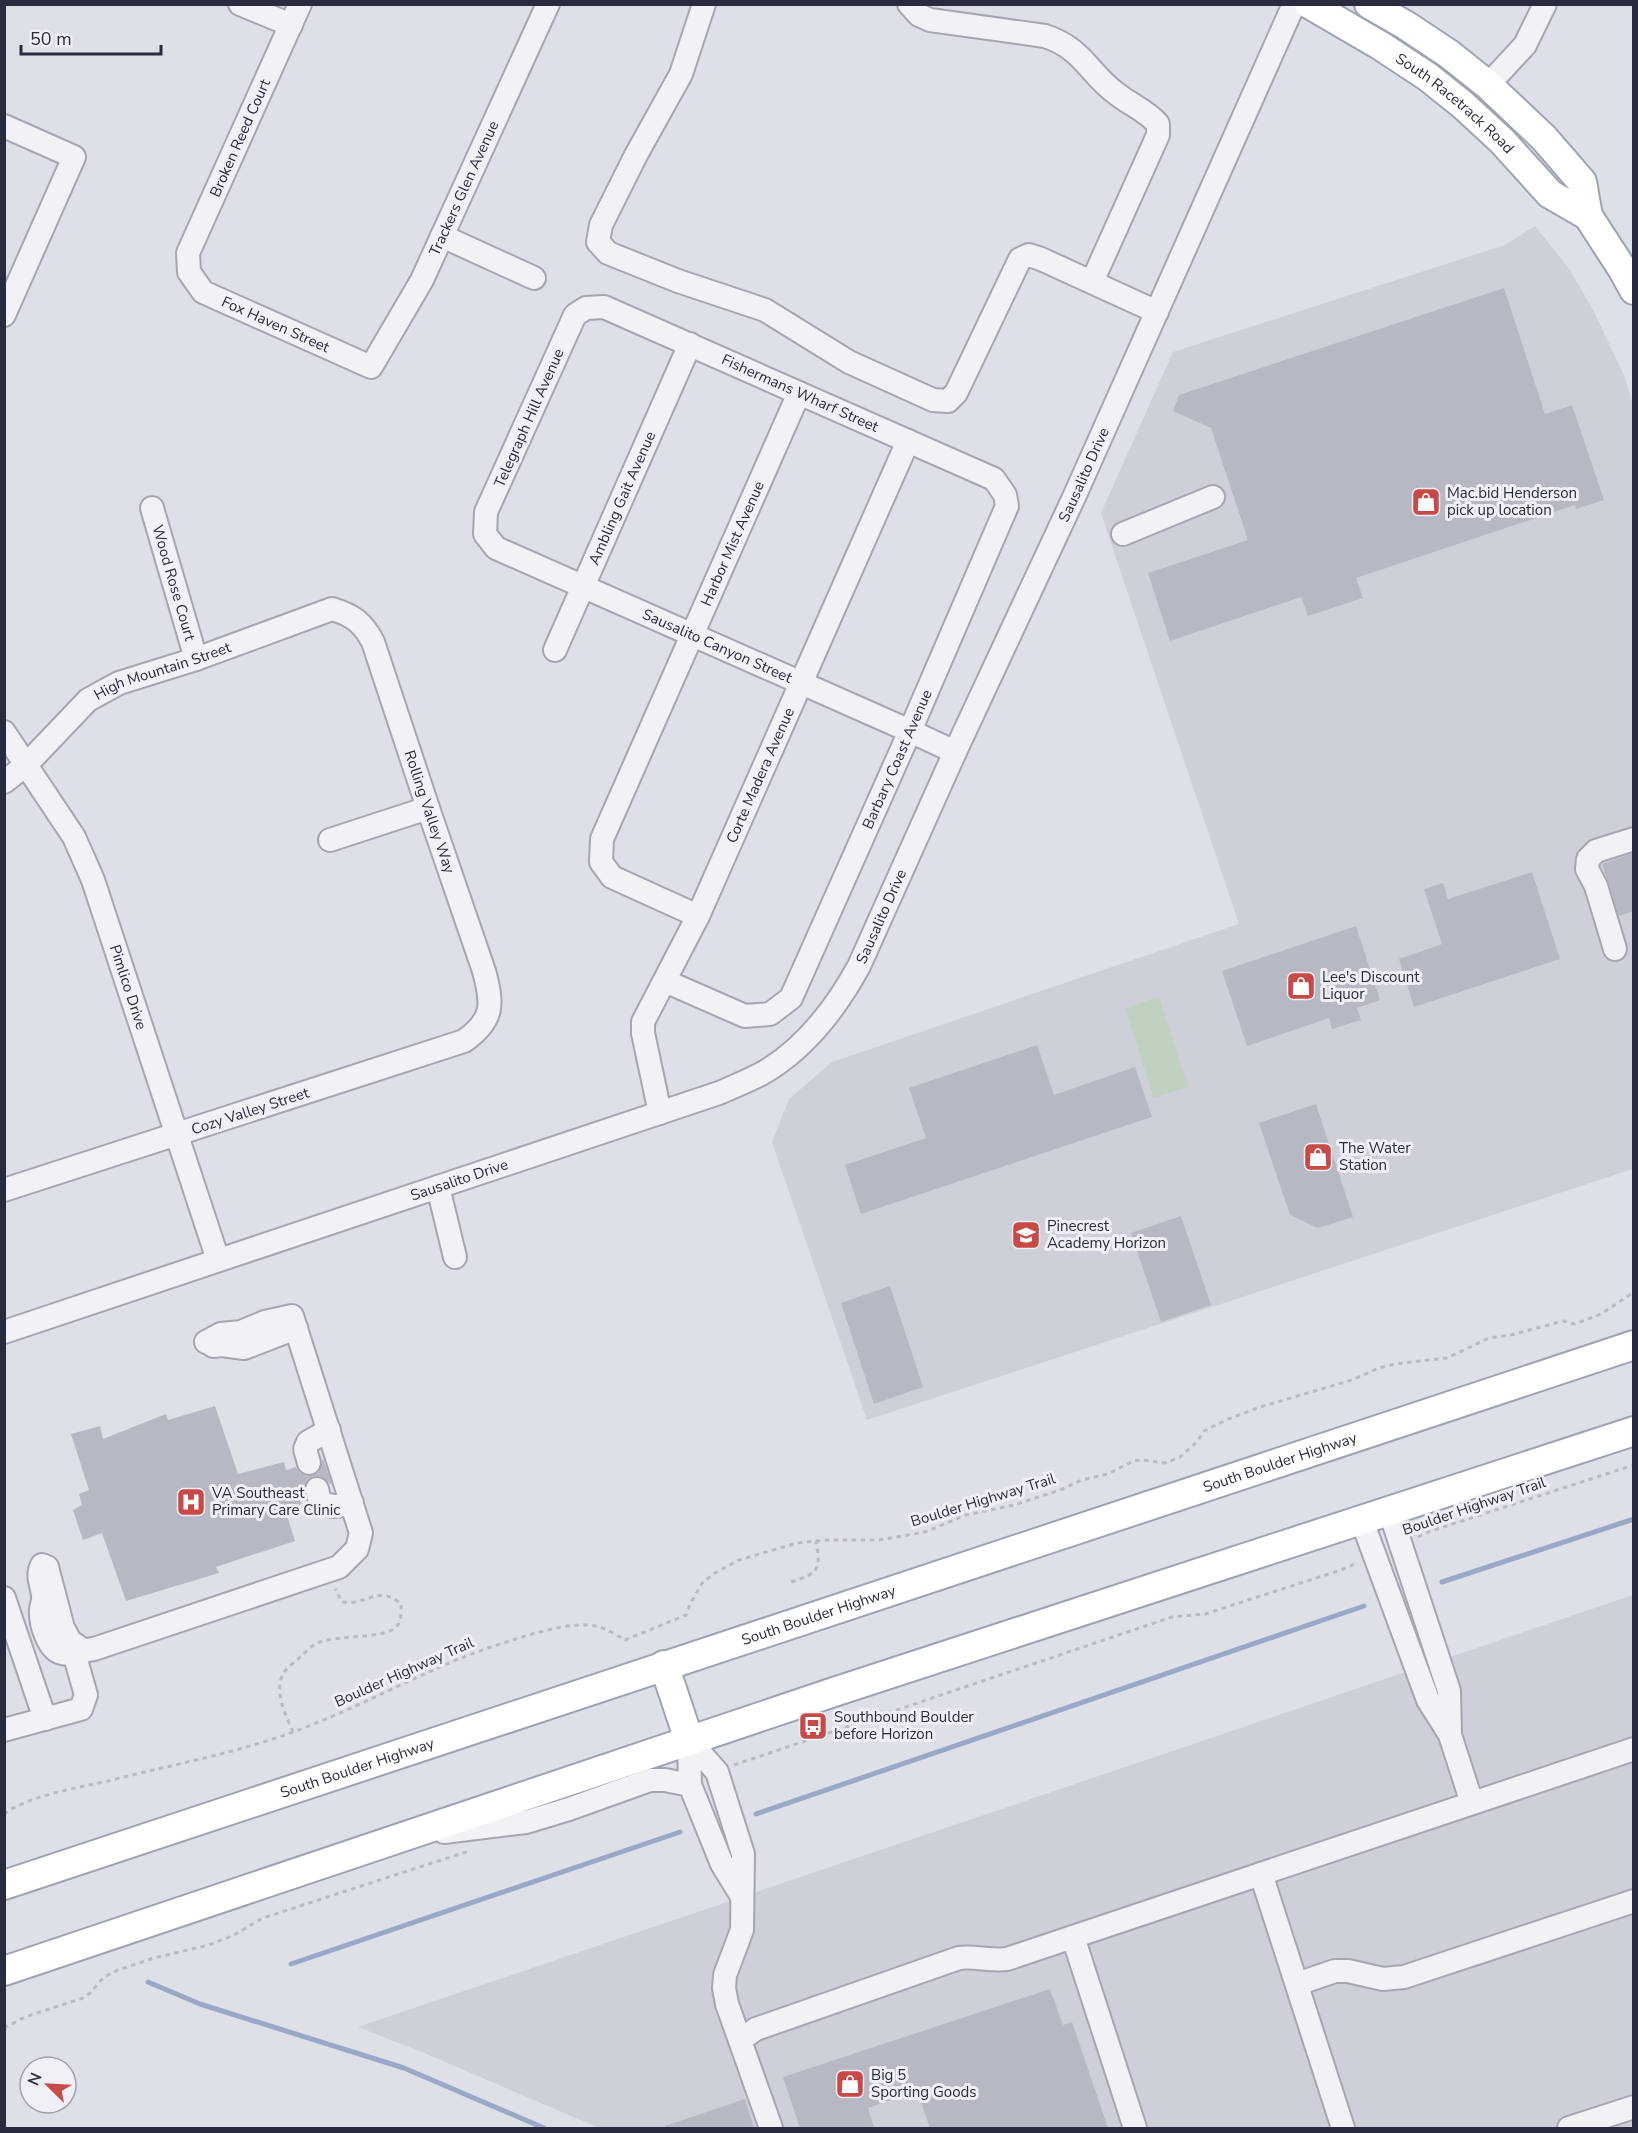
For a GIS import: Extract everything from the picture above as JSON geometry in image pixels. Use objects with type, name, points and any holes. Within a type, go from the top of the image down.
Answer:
[{"type":"main road","name":"South Racetrack Road","points":[[1309,4],[1356,30],[1428,77],[1502,141],[1550,194],[1588,216]]},
{"type":"main road","name":"South Racetrack Road","points":[[1370,4],[1449,54],[1488,85],[1544,138],[1582,182],[1588,216],[1634,290]]},
{"type":"main road","name":"South Boulder Highway","points":[[5,1883],[1634,1345]]},
{"type":"main road","points":[[4,1971],[689,1740],[1634,1431]]},
{"type":"main road","points":[[664,1665],[689,1740]]},
{"type":"street","points":[[240,4],[291,25]]},
{"type":"street","name":"Broken Reed Court","points":[[189,272],[188,253],[300,4]]},
{"type":"street","name":"Trackers Glen Avenue","points":[[371,367],[422,280],[548,4]]},
{"type":"street","points":[[704,4],[681,74],[636,155],[601,225],[598,242],[608,253],[678,281],[765,310],[849,362],[933,400],[948,401],[956,393],[1020,259],[1029,255],[1157,312]]},
{"type":"street","points":[[909,4],[918,15],[930,20],[1046,36],[1060,41],[1074,50],[1115,93],[1152,116],[1158,124],[1158,135],[1092,282]]},
{"type":"street","name":"Sausalito Drive","points":[[4,1332],[720,1093],[762,1074],[795,1050],[822,1022],[844,993],[859,966],[955,752],[1075,495],[1294,4]]},
{"type":"street","points":[[1488,85],[1525,45],[1545,4]]},
{"type":"street","points":[[4,126],[74,157],[4,315]]},
{"type":"street","points":[[442,236],[534,278]]},
{"type":"street","name":"Fox Haven Street","points":[[189,272],[203,292],[371,367]]},
{"type":"street","name":"Fishermans Wharf Street","points":[[586,308],[604,307],[994,479],[1005,495]]},
{"type":"street","name":"Telegraph Hill Avenue","points":[[485,534],[486,512],[575,315],[586,308]]},
{"type":"street","name":"Ambling Gait Avenue","points":[[555,650],[690,344]]},
{"type":"street","name":"Harbor Mist Avenue","points":[[698,916],[612,877],[601,862],[602,838],[799,393]]},
{"type":"street","name":"Corte Madera Avenue","points":[[660,1113],[643,1033],[644,1022],[698,916],[908,441]]},
{"type":"street","name":"Barbary Coast Avenue","points":[[665,981],[745,1016],[770,1014],[791,998],[1007,506],[1005,495]]},
{"type":"street","points":[[1123,534],[1213,497]]},
{"type":"street","name":"Wood Rose Court","points":[[152,508],[196,659]]},
{"type":"street","name":"Sausalito Canyon Street","points":[[485,534],[496,548],[955,752]]},
{"type":"street","name":"High Mountain Street","points":[[4,782],[27,765],[88,700],[119,683],[196,659],[332,609],[349,614]]},
{"type":"street","name":"Rolling Valley Way","points":[[349,614],[365,626],[374,642],[484,971],[491,997],[487,1019]]},
{"type":"street","name":"Pimlico Drive","points":[[4,732],[74,837],[93,880],[218,1260]]},
{"type":"street","points":[[330,840],[428,808]]},
{"type":"street","points":[[1616,949],[1596,886],[1587,869],[1588,859],[1596,851],[1634,839]]},
{"type":"street","name":"Cozy Valley Street","points":[[4,1190],[464,1041],[477,1032],[487,1019]]},
{"type":"street","points":[[438,1187],[454,1257]]},
{"type":"street","points":[[4,1730],[81,1709],[86,1695],[78,1651],[101,1647],[339,1566],[357,1549],[361,1533],[294,1322]]},
{"type":"street","points":[[309,1463],[304,1449],[308,1442],[328,1430]]},
{"type":"street","points":[[317,1490],[320,1502],[327,1505],[335,1507],[352,1503]]},
{"type":"street","points":[[1390,1512],[1449,1691],[1450,1735]]},
{"type":"street","points":[[1362,1521],[1428,1700],[1450,1735],[1473,1803]]},
{"type":"street","points":[[4,1598],[45,1719]]},
{"type":"street","points":[[689,1740],[717,1772],[742,1854],[742,1930],[725,1975],[724,1988],[727,2004],[771,2128]]},
{"type":"street","points":[[689,1740],[690,1785],[722,1864],[741,1895]]},
{"type":"street","points":[[740,2040],[756,2029],[959,1958],[973,1957],[989,1961],[1007,1959],[1634,1749]]},
{"type":"street","points":[[403,1837],[526,1822],[650,1780],[665,1780],[690,1785]]},
{"type":"street","points":[[1261,1874],[1343,2128]]},
{"type":"street","points":[[1296,1984],[1335,1971],[1348,1971],[1383,1979],[1404,1977],[1634,1901]]},
{"type":"street","points":[[1073,1937],[1135,2128]]},
{"type":"street","points":[[1569,2128],[1634,2107]]},
{"type":"path","name":"Boulder Highway Trail","points":[[4,1814],[32,1801],[62,1792],[231,1752],[293,1732],[359,1706],[465,1656],[527,1636],[569,1627],[597,1626],[625,1640],[686,1615],[703,1582],[739,1560],[772,1549],[816,1541],[879,1540],[925,1532],[966,1515],[1014,1504],[1060,1490],[1082,1480],[1108,1474],[1133,1461],[1165,1462],[1180,1457],[1197,1442],[1204,1431],[1260,1407],[1352,1380],[1379,1368],[1447,1358],[1489,1338],[1511,1335],[1563,1321],[1575,1324],[1601,1314],[1634,1292]]},
{"type":"path","name":"Boulder Highway Trail","points":[[1401,1544],[1428,1532],[1634,1465]]},
{"type":"path","points":[[791,1582],[809,1576],[817,1569],[819,1558],[816,1541]]},
{"type":"path","points":[[717,1772],[760,1754],[1172,1617],[1205,1614],[1232,1606],[1341,1570],[1375,1556]]},
{"type":"path","points":[[293,1732],[282,1701],[280,1686],[283,1674],[288,1668],[316,1643],[387,1634],[397,1628],[401,1617],[400,1604],[392,1596],[380,1595],[350,1604],[342,1602],[337,1596],[333,1583]]},
{"type":"path","points":[[4,2028],[25,2017],[83,1998],[104,1977],[118,1970],[154,1958],[209,1945],[232,1936],[263,1918],[476,1848]]},
{"type":"shaded area","points":[[1535,226],[1570,270],[1592,308],[1624,375],[1633,404],[1633,1169],[867,1420],[772,1142],[789,1099],[832,1062],[1239,924],[1101,513],[1173,352],[1505,245]]},
{"type":"shaded area","points":[[1633,1595],[1633,2128],[599,2128],[358,2027]]},
{"type":"green space","points":[[1159,997],[1188,1087],[1154,1098],[1125,1008]]},
{"type":"building","points":[[1504,288],[1545,414],[1572,405],[1604,500],[1576,509],[1575,505],[1356,578],[1363,598],[1308,616],[1301,597],[1170,641],[1148,573],[1248,540],[1211,428],[1173,411],[1179,395]]},
{"type":"building","points":[[1634,853],[1634,911],[1619,916],[1602,864]]},
{"type":"building","points":[[1532,872],[1560,959],[1414,1007],[1399,959],[1442,944],[1424,889],[1443,883],[1448,899]]},
{"type":"building","name":"Lee's Discount Liquor","points":[[1356,926],[1380,1000],[1357,1008],[1361,1020],[1332,1029],[1329,1018],[1247,1046],[1222,971]]},
{"type":"building","points":[[1037,1045],[1054,1095],[1135,1067],[1152,1117],[861,1214],[845,1165],[926,1138],[909,1088]]},
{"type":"building","points":[[1316,1104],[1353,1217],[1318,1228],[1290,1215],[1259,1123]]},
{"type":"building","points":[[1181,1216],[1211,1305],[1161,1322],[1131,1233]]},
{"type":"building","points":[[890,1286],[923,1387],[874,1404],[841,1303]]},
{"type":"building","name":"VA Southeast Primary Care Clinic","points":[[215,1406],[238,1474],[284,1462],[286,1470],[296,1467],[300,1473],[312,1476],[319,1472],[323,1458],[332,1485],[320,1476],[313,1476],[304,1486],[304,1494],[299,1495],[301,1504],[286,1512],[295,1541],[216,1567],[219,1573],[126,1601],[102,1533],[83,1540],[73,1510],[82,1505],[79,1494],[89,1490],[71,1434],[100,1426],[103,1439],[166,1414],[168,1420]]},
{"type":"building","points":[[1050,1989],[1063,2025],[1072,2022],[1108,2128],[930,2128],[917,2091],[868,2108],[874,2128],[800,2128],[783,2077]]},
{"type":"building","points":[[745,2099],[754,2128],[665,2128],[665,2126]]},
{"type":"waterway","points":[[1442,1582],[1634,1519]]},
{"type":"waterway","points":[[756,1814],[1364,1606]]},
{"type":"waterway","points":[[291,1964],[680,1832]]},
{"type":"waterway","points":[[148,1982],[200,2004],[404,2068],[544,2128]]},
{"type":"place","name":"Mac.bid Henderson pick up location","points":[[1426,502]]},
{"type":"place","name":"Lee's Discount Liquor","points":[[1301,986]]},
{"type":"place","name":"The Water Station","points":[[1318,1157]]},
{"type":"place","name":"Pinecrest Academy Horizon","points":[[1026,1235]]},
{"type":"place","name":"VA Southeast Primary Care Clinic","points":[[191,1502]]},
{"type":"place","name":"Southbound Boulder before Horizon","points":[[813,1726]]},
{"type":"place","name":"Big 5 Sporting Goods","points":[[850,2084]]}]
